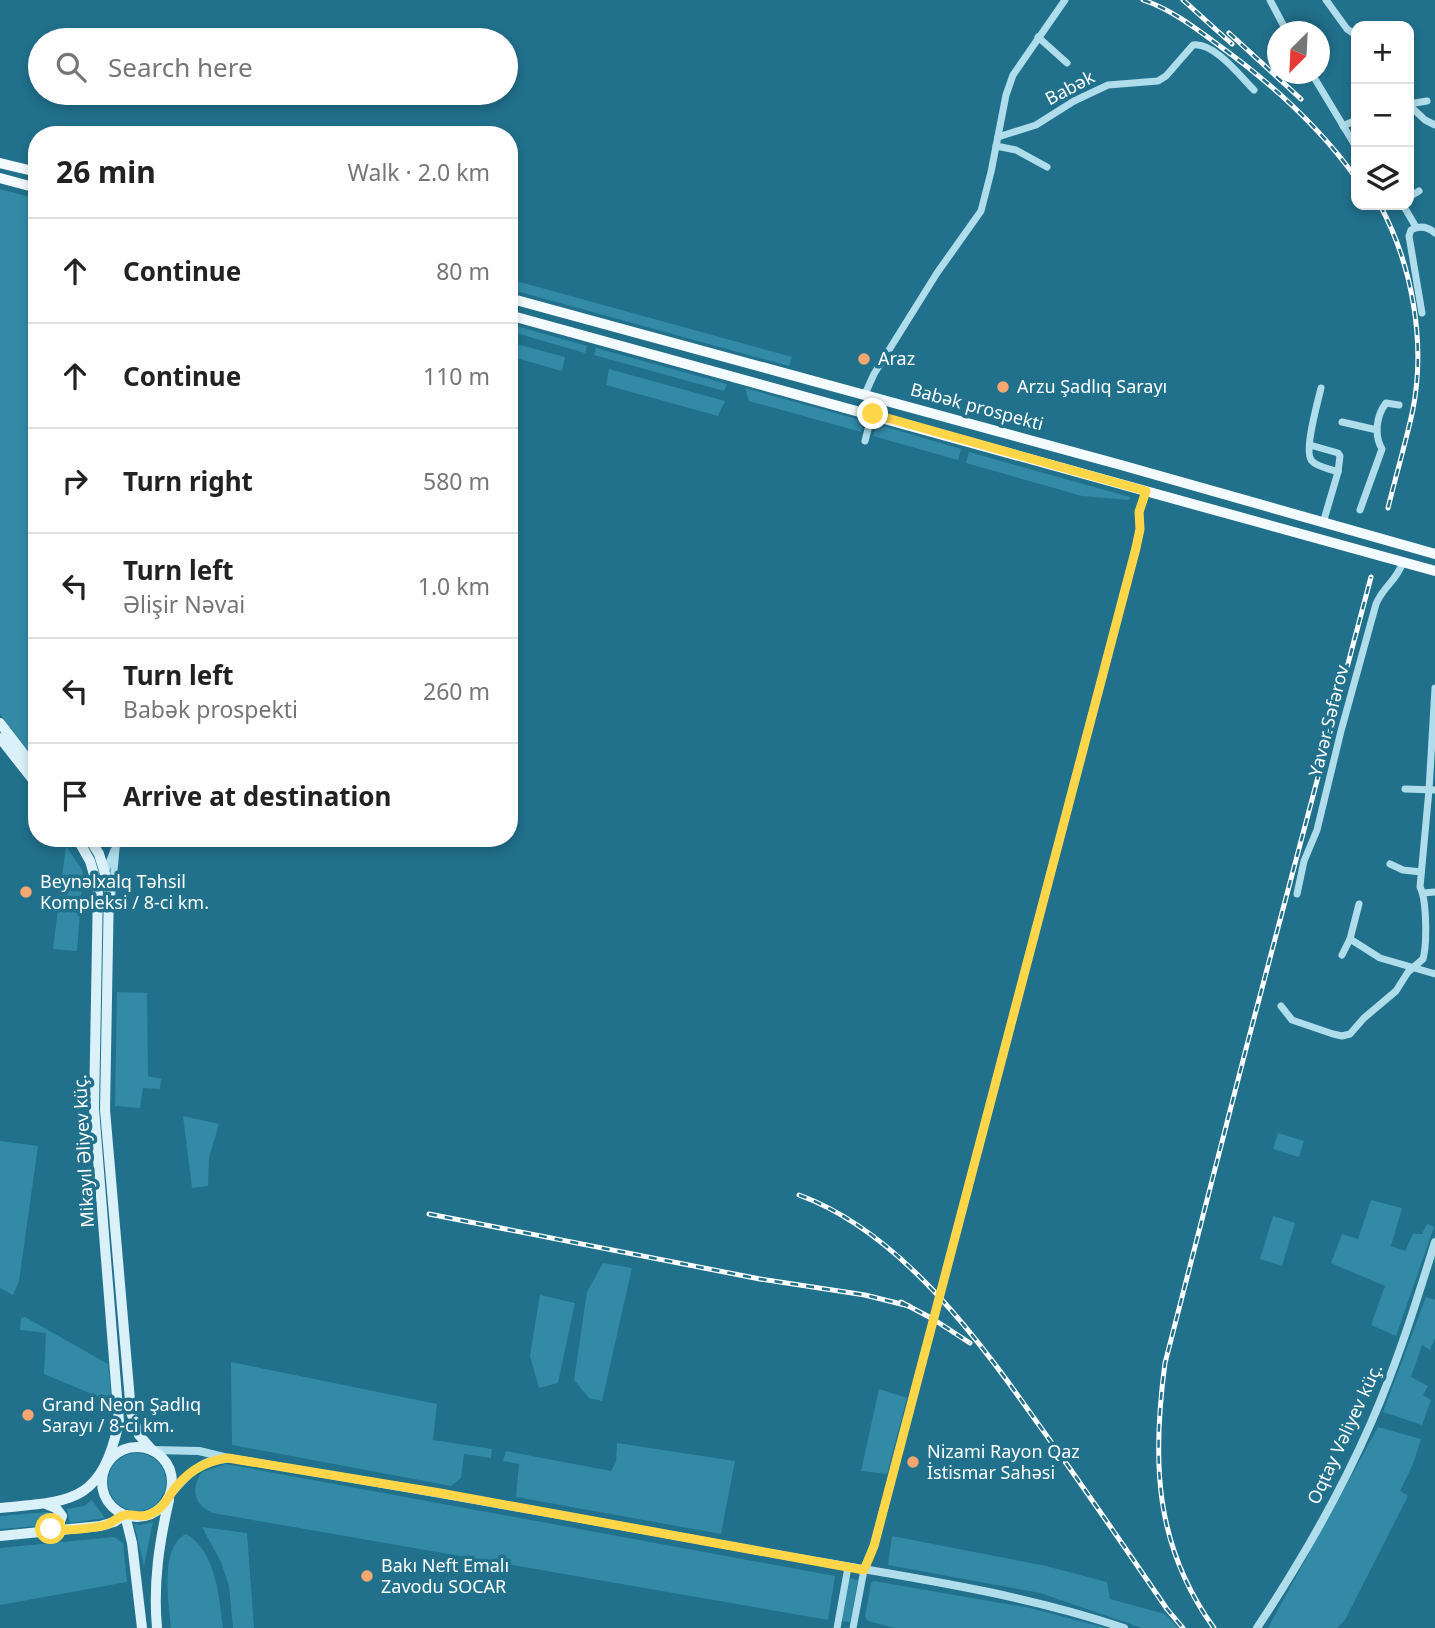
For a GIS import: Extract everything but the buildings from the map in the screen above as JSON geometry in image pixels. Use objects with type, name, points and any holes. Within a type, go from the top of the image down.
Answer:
[{"type":"main road","points":[[1,163],[28,170]]},
{"type":"main road","points":[[0,178],[28,186]]},
{"type":"main road","name":"Babək prospekti","points":[[518,301],[866,394],[1435,554]]},
{"type":"main road","points":[[518,302],[536,308],[542,314],[537,318],[518,315]]},
{"type":"main road","name":"Babək prospekti","points":[[518,316],[1435,571]]},
{"type":"main road","points":[[615,344],[569,328],[566,321],[569,318],[576,319],[654,341],[678,343]]},
{"type":"main road","points":[[0,723],[28,759]]},
{"type":"main road","points":[[0,738],[28,774]]},
{"type":"main road","name":"Mikayıl Əliyev küç.","points":[[82,847],[90,861],[98,888],[94,1109],[119,1413],[106,1464]]},
{"type":"main road","points":[[95,847],[109,887],[106,1124],[131,1412],[139,1435],[161,1456],[171,1474],[170,1495],[155,1581],[157,1628]]},
{"type":"main road","points":[[0,1508],[44,1504],[76,1496],[93,1482],[118,1452],[126,1448],[152,1450]]},
{"type":"main road","points":[[106,1464],[102,1484],[104,1494],[108,1503],[125,1515],[145,1517],[162,1507],[170,1495]]},
{"type":"main road","points":[[44,1504],[56,1508],[62,1516],[59,1524],[46,1531]]},
{"type":"main road","points":[[0,1536],[100,1526],[125,1515]]},
{"type":"main road","points":[[125,1515],[132,1543],[142,1628]]},
{"type":"main road","points":[[100,1526],[123,1532],[132,1543]]},
{"type":"street","points":[[866,394],[874,374],[937,273],[981,211],[1006,95],[1013,75],[1065,0]]},
{"type":"street","points":[[1270,0],[1281,21]]},
{"type":"street","points":[[1326,0],[1351,32]]},
{"type":"street","points":[[1038,37],[1067,63]]},
{"type":"street","name":"Babək","points":[[997,141],[1036,125],[1074,101],[1108,85],[1158,81],[1166,76],[1194,45],[1211,48],[1254,90]]},
{"type":"street","points":[[1318,84],[1351,139]]},
{"type":"street","points":[[1414,104],[1427,101]]},
{"type":"street","points":[[1414,110],[1424,120],[1435,125]]},
{"type":"street","points":[[1343,127],[1351,123]]},
{"type":"street","points":[[997,141],[1047,167]]},
{"type":"street","points":[[1414,194],[1419,191]]},
{"type":"street","points":[[1406,210],[1416,227]]},
{"type":"street","points":[[1422,313],[1409,236],[1411,230],[1416,227],[1427,228],[1435,233]]},
{"type":"street","points":[[1321,388],[1309,458],[1312,462],[1338,472]]},
{"type":"street","points":[[1360,510],[1382,449],[1377,430],[1383,406],[1386,403],[1399,405]]},
{"type":"street","points":[[865,441],[873,414]]},
{"type":"street","points":[[1342,422],[1377,430]]},
{"type":"street","points":[[1310,444],[1338,453],[1341,461],[1324,523]]},
{"type":"street","points":[[853,1628],[864,1570],[874,1546],[1136,548],[1140,529],[1139,512],[1146,491]]},
{"type":"street","name":"Yavər Səfərov","points":[[1297,894],[1304,861],[1317,830],[1376,604],[1381,592],[1399,575],[1403,562]]},
{"type":"street","points":[[1281,1006],[1292,1020],[1333,1034],[1350,1034],[1395,991],[1414,967],[1420,964],[1424,954],[1423,893],[1420,887],[1432,790],[1435,688]]},
{"type":"street","points":[[1405,789],[1432,790]]},
{"type":"street","points":[[1425,836],[1435,837]]},
{"type":"street","points":[[99,854],[106,856],[114,847]]},
{"type":"street","points":[[98,888],[115,847]]},
{"type":"street","points":[[110,916],[116,847]]},
{"type":"street","points":[[1390,864],[1403,870],[1421,872]]},
{"type":"street","points":[[1423,893],[1435,892]]},
{"type":"street","points":[[1342,955],[1350,939],[1359,904]]},
{"type":"street","points":[[1350,939],[1380,958],[1435,974]]},
{"type":"street","name":"Oqtay Vəliyev küç.","points":[[1257,1628],[1303,1552],[1361,1445],[1396,1361],[1435,1242]]},
{"type":"street","points":[[152,1450],[190,1450],[848,1567],[1020,1599],[1124,1628]]},
{"type":"street","points":[[170,1495],[199,1465],[228,1458]]},
{"type":"street","points":[[837,1628],[848,1567]]},
{"type":"shaded area","points":[[0,189],[28,197],[28,750],[0,714]]},
{"type":"shaded area","points":[[518,281],[792,357],[789,366],[518,291]]},
{"type":"shaded area","points":[[518,327],[587,346],[585,353],[518,334]]},
{"type":"shaded area","points":[[518,344],[565,357],[562,371],[518,359]]},
{"type":"shaded area","points":[[596,348],[727,384],[724,391],[594,355]]},
{"type":"shaded area","points":[[609,369],[725,401],[718,416],[606,385]]},
{"type":"shaded area","points":[[745,388],[864,421],[861,432],[749,401]]},
{"type":"shaded area","points":[[876,424],[961,449],[958,460],[873,436]]},
{"type":"shaded area","points":[[969,452],[1130,497],[1129,500],[1082,496],[966,463]]},
{"type":"shaded area","points":[[67,847],[83,871],[77,951],[53,949]]},
{"type":"shaded area","points":[[117,992],[147,993],[148,1076],[161,1079],[160,1089],[143,1088],[140,1108],[115,1106]]},
{"type":"shaded area","points":[[183,1116],[219,1124],[209,1158],[208,1186],[192,1188]]},
{"type":"shaded area","points":[[1278,1133],[1304,1141],[1299,1157],[1273,1149]]},
{"type":"shaded area","points":[[0,1141],[38,1146],[19,1281],[13,1295],[0,1288]]},
{"type":"shaded area","points":[[1371,1200],[1402,1208],[1391,1246],[1405,1251],[1413,1234],[1422,1234],[1427,1224],[1434,1227],[1396,1336],[1371,1325],[1385,1286],[1331,1263],[1342,1234],[1358,1239]]},
{"type":"shaded area","points":[[1273,1216],[1295,1223],[1282,1266],[1260,1259]]},
{"type":"shaded area","points":[[603,1263],[632,1268],[602,1401],[589,1398],[574,1380],[587,1292]]},
{"type":"shaded area","points":[[540,1295],[575,1303],[558,1383],[539,1388],[530,1356]]},
{"type":"shaded area","points":[[1426,1297],[1435,1300],[1435,1338],[1430,1350],[1422,1345],[1411,1377],[1428,1386],[1423,1395],[1431,1400],[1422,1425],[1383,1412]]},
{"type":"shaded area","points":[[25,1317],[108,1364],[112,1405],[101,1404],[99,1397],[44,1374],[46,1333],[20,1330],[21,1318]]},
{"type":"shaded area","points":[[231,1362],[437,1404],[433,1440],[492,1449],[491,1458],[464,1454],[461,1478],[451,1486],[232,1445]]},
{"type":"shaded area","points":[[879,1389],[907,1398],[887,1474],[861,1471]]},
{"type":"shaded area","points":[[1378,1427],[1421,1439],[1400,1491],[1408,1496],[1345,1620],[1337,1628],[1268,1628]]},
{"type":"shaded area","points":[[617,1443],[735,1461],[721,1534],[516,1497],[519,1464],[503,1461],[506,1451],[611,1471],[616,1462]]},
{"type":"shaded area","points":[[137,1453],[148,1455],[161,1466],[166,1482],[164,1493],[153,1506],[137,1511],[126,1509],[113,1498],[108,1482],[110,1471],[121,1458]]},
{"type":"shaded area","points":[[226,1464],[835,1576],[828,1620],[213,1513],[198,1501],[196,1484],[202,1472]]},
{"type":"shaded area","points":[[92,1500],[105,1518],[70,1523],[67,1509],[84,1506]]},
{"type":"shaded area","points":[[47,1512],[54,1514],[55,1518],[50,1525],[0,1529],[0,1516]]},
{"type":"shaded area","points":[[153,1522],[144,1566],[134,1524]]},
{"type":"shaded area","points":[[202,1527],[247,1533],[254,1628],[233,1628],[229,1586],[221,1562]]},
{"type":"shaded area","points":[[186,1534],[196,1542],[210,1563],[223,1628],[171,1628],[169,1563],[172,1551]]},
{"type":"shaded area","points":[[892,1536],[1046,1566],[1107,1582],[1110,1599],[1165,1614],[1178,1628],[1142,1628],[1040,1593],[888,1565]]},
{"type":"shaded area","points":[[114,1537],[123,1543],[127,1582],[0,1605],[0,1548]]},
{"type":"shaded area","points":[[848,1578],[858,1580],[850,1622],[841,1621]]},
{"type":"shaded area","points":[[874,1581],[1030,1608],[1106,1628],[895,1628],[868,1621],[865,1617],[871,1583]]},
{"type":"railway","points":[[1143,0],[1182,19],[1256,74],[1309,122],[1351,172]]},
{"type":"railway","points":[[1183,0],[1232,44]]},
{"type":"railway","points":[[1229,33],[1301,99]]},
{"type":"railway","points":[[1382,210],[1408,278],[1417,330],[1418,357],[1413,409],[1388,508]]},
{"type":"railway","points":[[1214,1628],[1194,1597],[1179,1565],[1162,1501],[1159,1434],[1165,1363],[1371,577]]},
{"type":"railway","points":[[799,1195],[838,1213],[874,1237],[940,1298],[998,1368],[1183,1628]]},
{"type":"railway","points":[[429,1214],[760,1279],[865,1295],[909,1306]]},
{"type":"railway","points":[[901,1302],[970,1343]]},
{"type":"place","name":"Araz","points":[[864,359]]},
{"type":"place","name":"Arzu Şadlıq Sarayı","points":[[1003,387]]},
{"type":"place","name":"Beynəlxalq Təhsil Kompleksi / 8-ci km.","points":[[26,892]]},
{"type":"place","name":"Grand Neon Şadlıq Sarayı / 8-ci km.","points":[[28,1415]]},
{"type":"place","name":"Nizami Rayon Qaz İstismar Sahəsi","points":[[913,1462]]},
{"type":"place","name":"Bakı Neft Emalı Zavodu SOCAR","points":[[367,1576]]},
{"type":"route","points":[[51,1529],[46,1531],[108,1525],[125,1515],[145,1517],[162,1507],[182,1481],[199,1465],[228,1458],[440,1493],[864,1570],[874,1546],[1136,548],[1140,529],[1139,512],[1146,491],[873,414]]}]
